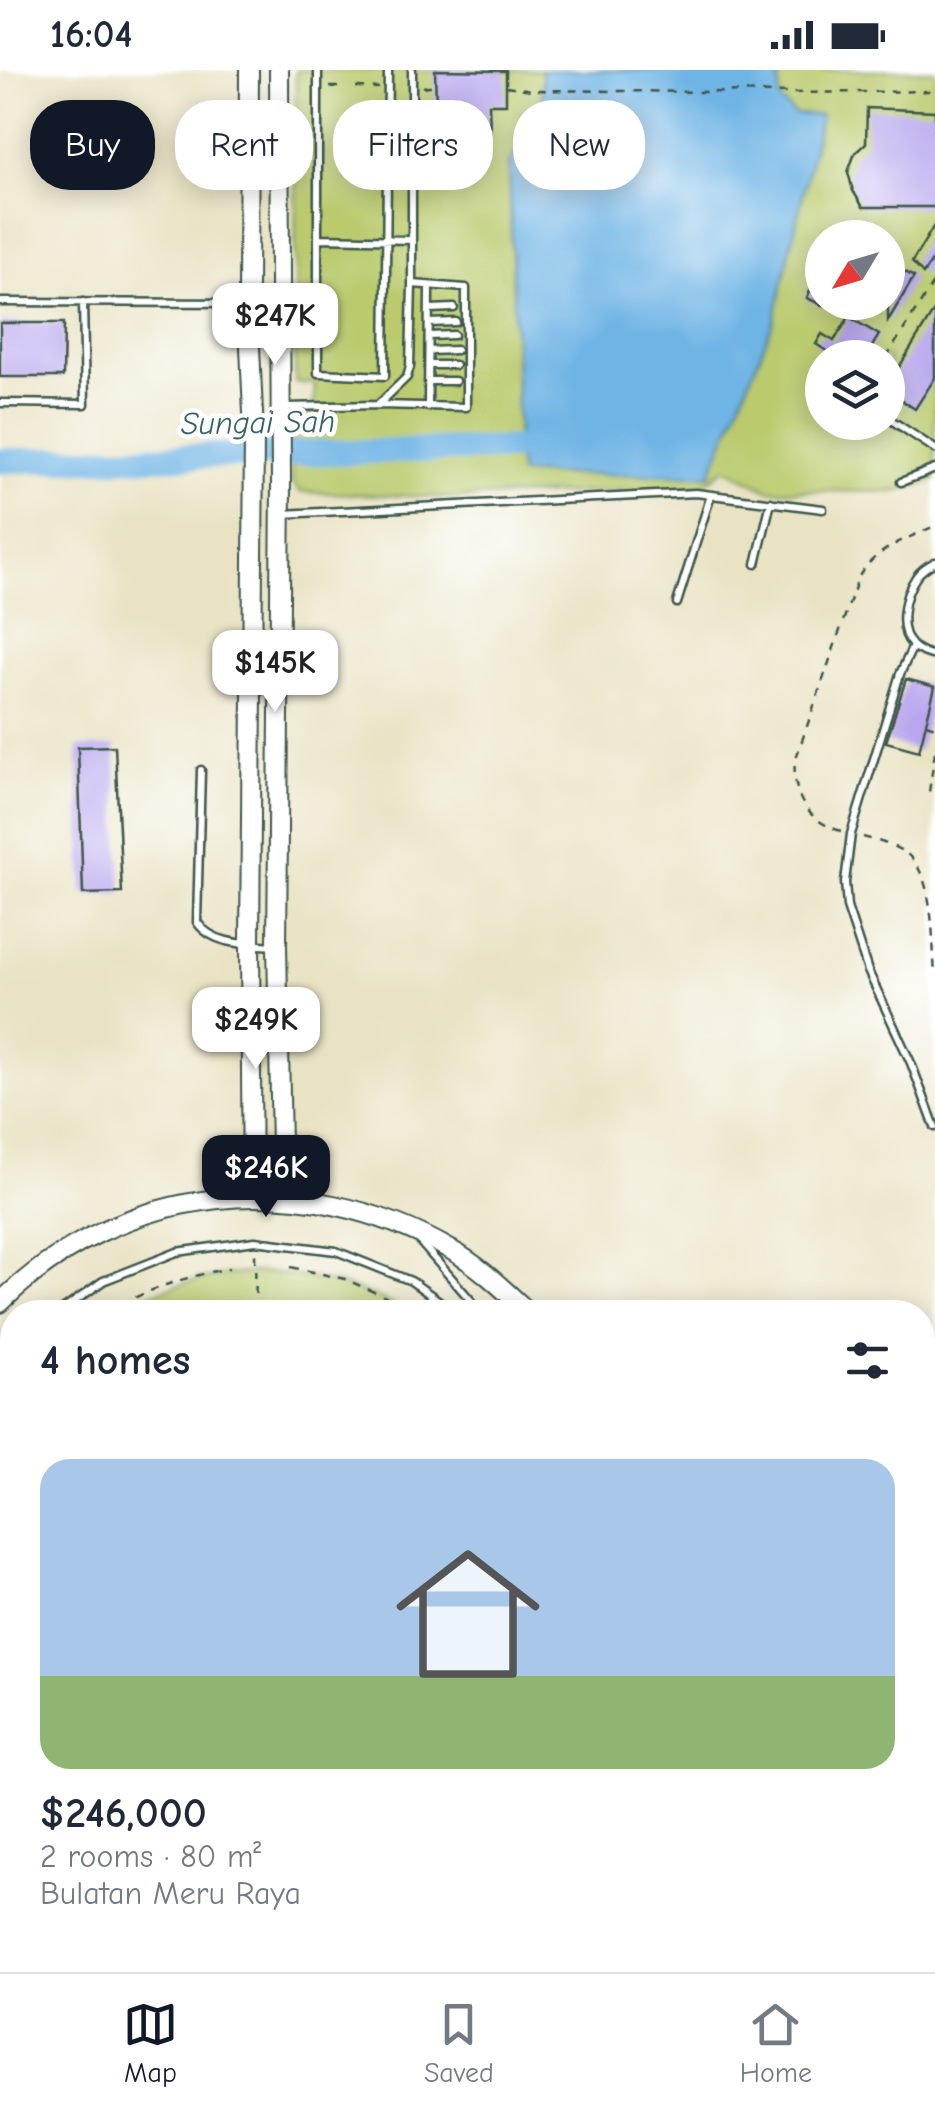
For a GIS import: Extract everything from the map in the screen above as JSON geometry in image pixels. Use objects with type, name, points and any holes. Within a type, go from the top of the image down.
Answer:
[{"type":"street","points":[[249,70],[248,303],[254,435],[252,1196]]},
{"type":"street","points":[[279,70],[281,514],[277,946],[282,1196]]},
{"type":"street","points":[[4,1300],[60,1254],[104,1230],[152,1212],[201,1200],[252,1196],[282,1196],[346,1206],[407,1227],[454,1251],[515,1300]]},
{"type":"lane","points":[[318,70],[318,373],[385,376],[388,70]]},
{"type":"lane","points":[[377,405],[407,377],[410,366],[412,70]]},
{"type":"lane","points":[[319,238],[412,240]]},
{"type":"lane","points":[[279,408],[466,407],[466,288],[412,284]]},
{"type":"lane","points":[[428,407],[429,286]]},
{"type":"lane","points":[[0,302],[248,303]]},
{"type":"lane","points":[[0,402],[84,404],[83,302]]},
{"type":"lane","points":[[430,308],[454,308]]},
{"type":"lane","points":[[429,323],[456,322]]},
{"type":"lane","points":[[429,336],[454,335]]},
{"type":"lane","points":[[429,351],[456,350]]},
{"type":"lane","points":[[428,365],[455,365]]},
{"type":"lane","points":[[428,381],[455,381]]},
{"type":"lane","points":[[905,429],[935,449]]},
{"type":"lane","points":[[901,482],[935,469]]},
{"type":"lane","points":[[281,514],[696,493],[823,509]]},
{"type":"lane","points":[[677,603],[711,494]]},
{"type":"lane","points":[[756,564],[771,501]]},
{"type":"lane","points":[[935,562],[917,576],[903,626],[913,646],[935,656]]},
{"type":"lane","points":[[913,646],[900,674],[850,834],[844,882],[854,934],[935,1126]]},
{"type":"lane","points":[[201,770],[197,922],[205,933],[216,938],[277,946]]},
{"type":"lane","points":[[407,1227],[471,1300]]},
{"type":"lane","points":[[77,1300],[103,1281],[177,1252],[255,1242],[336,1251],[411,1281],[438,1300]]},
{"type":"path","points":[[417,88],[436,86]]},
{"type":"path","points":[[506,86],[532,90],[791,93],[935,90]]},
{"type":"path","points":[[324,87],[345,88]]},
{"type":"path","points":[[356,87],[382,88]]},
{"type":"path","points":[[897,340],[935,280]]},
{"type":"path","points":[[935,526],[878,553],[864,566],[795,761],[793,781],[800,800],[826,827],[902,850],[918,865],[930,907],[935,974]]},
{"type":"path","points":[[926,724],[935,727]]},
{"type":"path","points":[[935,752],[929,792],[935,793]]},
{"type":"path","points":[[255,1242],[256,1300]]},
{"type":"path","points":[[291,1267],[345,1279],[392,1300]]},
{"type":"path","points":[[131,1300],[182,1278],[230,1268]]},
{"type":"green space","points":[[296,70],[935,70],[935,480],[894,492],[768,490],[725,468],[702,486],[455,498],[300,492],[292,483],[291,421],[298,415],[313,415],[315,384],[295,382],[296,190],[313,190],[313,100],[296,100]]},
{"type":"green space","points":[[254,1272],[295,1276],[333,1283],[381,1300],[136,1300],[181,1284]]},
{"type":"water","points":[[542,70],[786,70],[779,79],[780,100],[794,114],[821,115],[774,321],[710,475],[519,474],[509,164],[513,158],[513,190],[645,190],[645,100],[543,100]]},
{"type":"building","points":[[435,70],[506,71],[506,104],[493,104],[493,100],[436,100]]},
{"type":"building","points":[[867,108],[935,111],[935,207],[863,207],[848,172],[855,153],[866,143]]},
{"type":"building","points":[[935,224],[935,256],[923,274],[912,262]]},
{"type":"building","points":[[905,272],[914,277],[905,292]]},
{"type":"building","points":[[935,309],[935,378],[915,409],[905,402],[905,358]]},
{"type":"building","points":[[847,320],[879,335],[876,340],[835,340]]},
{"type":"building","points":[[0,323],[64,323],[63,377],[0,377]]},
{"type":"building","points":[[906,679],[935,687],[919,751],[886,742]]},
{"type":"building","points":[[115,746],[122,893],[83,894],[78,747]]},
{"type":"waterway","name":"Sungai Sah","points":[[0,461],[518,448]]}]
